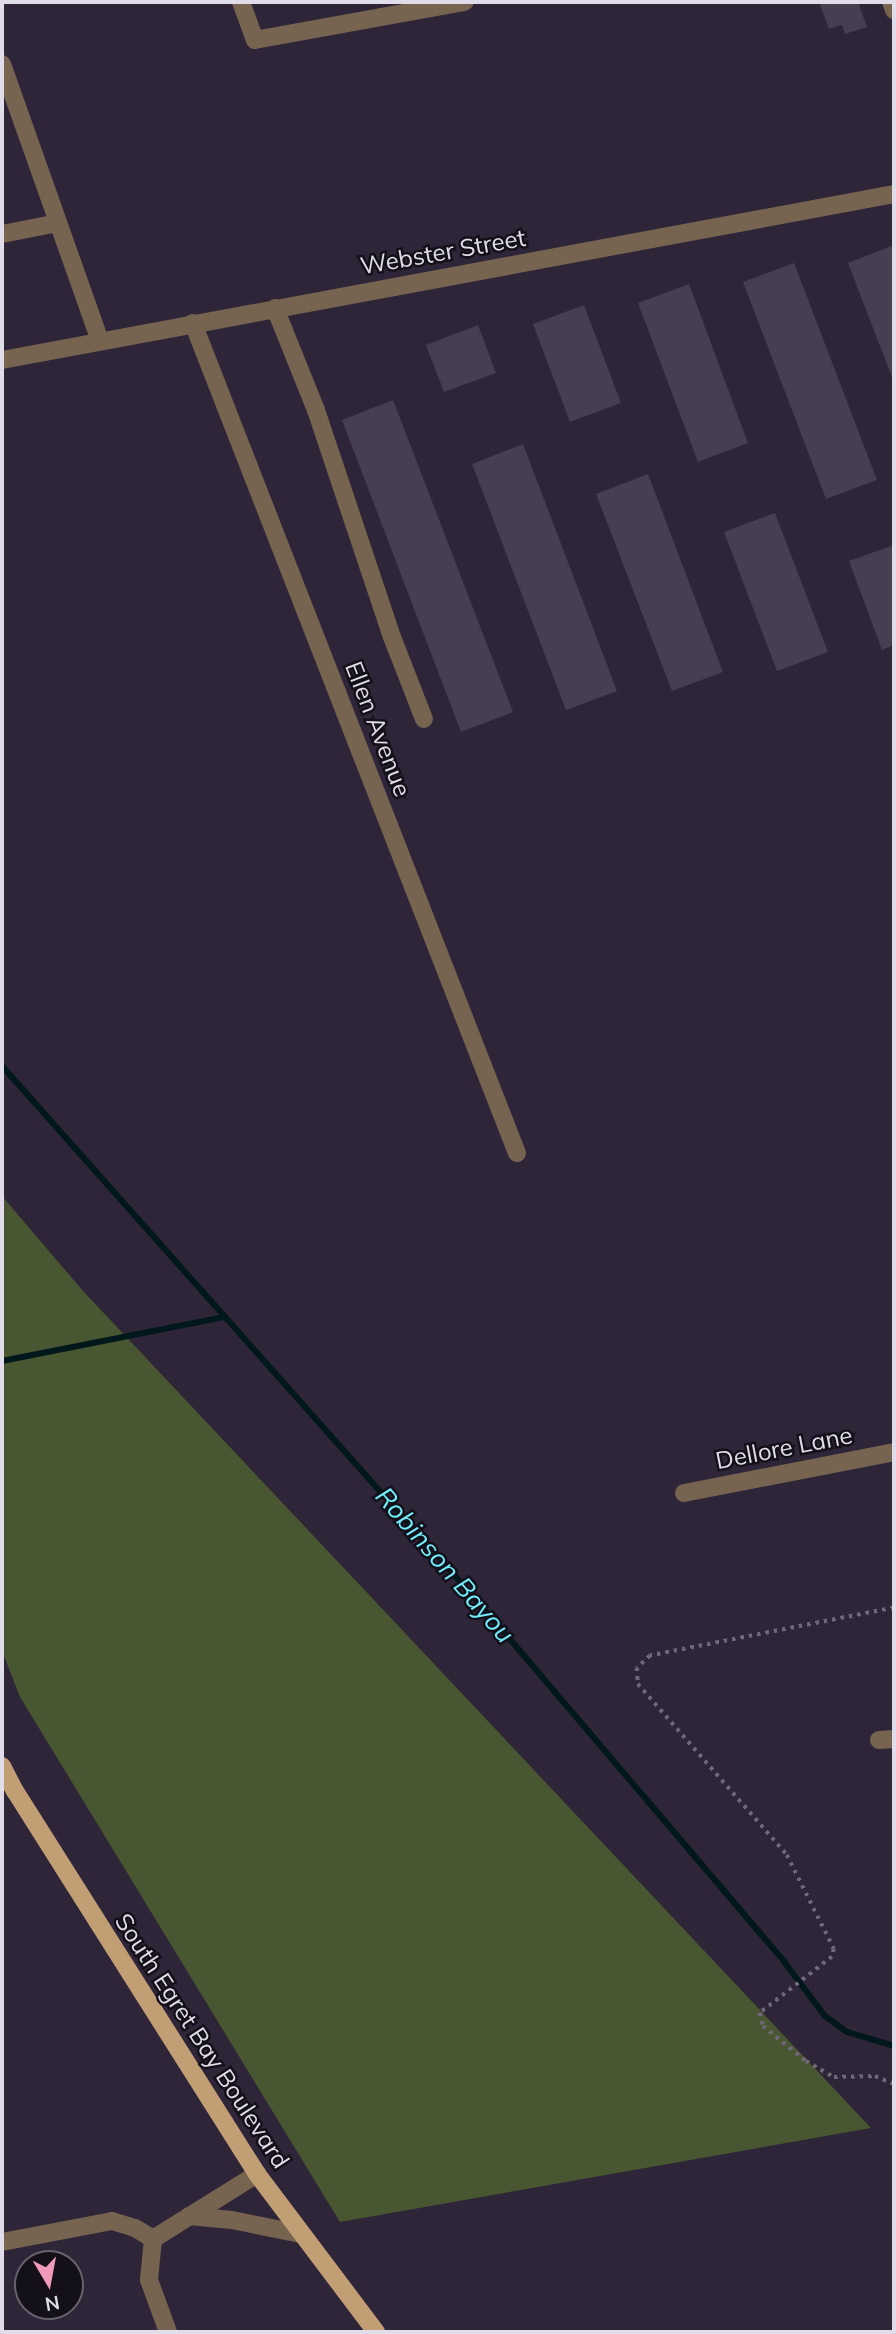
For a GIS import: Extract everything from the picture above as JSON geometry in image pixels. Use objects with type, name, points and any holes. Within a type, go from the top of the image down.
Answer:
[{"type":"main road","name":"South Egret Bay Boulevard","points":[[2,1766],[15,1791],[257,2174],[376,2332]]},
{"type":"street","points":[[241,2],[255,40],[465,2]]},
{"type":"street","points":[[891,2],[894,10]]},
{"type":"street","points":[[2,64],[100,341]]},
{"type":"street","name":"Webster Street","points":[[2,360],[894,194]]},
{"type":"street","points":[[2,234],[58,223]]},
{"type":"street","points":[[275,308],[316,410],[392,637],[424,719]]},
{"type":"street","name":"Ellen Avenue","points":[[193,323],[517,1153]]},
{"type":"street","name":"Dellore Lane","points":[[684,1493],[894,1452]]},
{"type":"street","points":[[153,2239],[257,2174]]},
{"type":"street","points":[[189,2216],[232,2220],[301,2234]]},
{"type":"street","points":[[2,2242],[112,2221],[135,2228],[153,2239]]},
{"type":"street","points":[[153,2239],[149,2280],[168,2332]]},
{"type":"path","points":[[894,1608],[650,1656],[637,1668],[638,1684],[787,1855],[834,1949],[829,1960],[760,2013],[763,2026],[806,2061],[834,2077],[875,2077],[894,2084]]},
{"type":"green space","points":[[2,1196],[83,1291],[871,2128],[340,2222],[20,1697],[2,1651]]},
{"type":"building","points":[[819,2],[858,2],[867,27],[845,34],[842,25],[829,29]]},
{"type":"building","points":[[894,245],[894,380],[893,380],[848,263]]},
{"type":"building","points":[[794,263],[877,480],[826,499],[743,282]]},
{"type":"building","points":[[689,284],[748,443],[698,462],[638,303]]},
{"type":"building","points":[[584,305],[621,403],[570,422],[533,324]]},
{"type":"building","points":[[478,325],[496,373],[444,392],[426,345]]},
{"type":"building","points":[[393,400],[513,712],[461,732],[342,420]]},
{"type":"building","points":[[523,444],[617,691],[566,710],[472,464]]},
{"type":"building","points":[[648,474],[723,672],[672,691],[596,494]]},
{"type":"building","points":[[775,513],[828,652],[777,671],[724,532]]},
{"type":"building","points":[[894,545],[894,645],[882,650],[849,561]]},
{"type":"waterway","name":"Robinson Bayou","points":[[2,1066],[474,1597],[785,1963],[825,2016],[847,2032],[894,2046]]},
{"type":"waterway","points":[[2,1361],[225,1317]]}]
